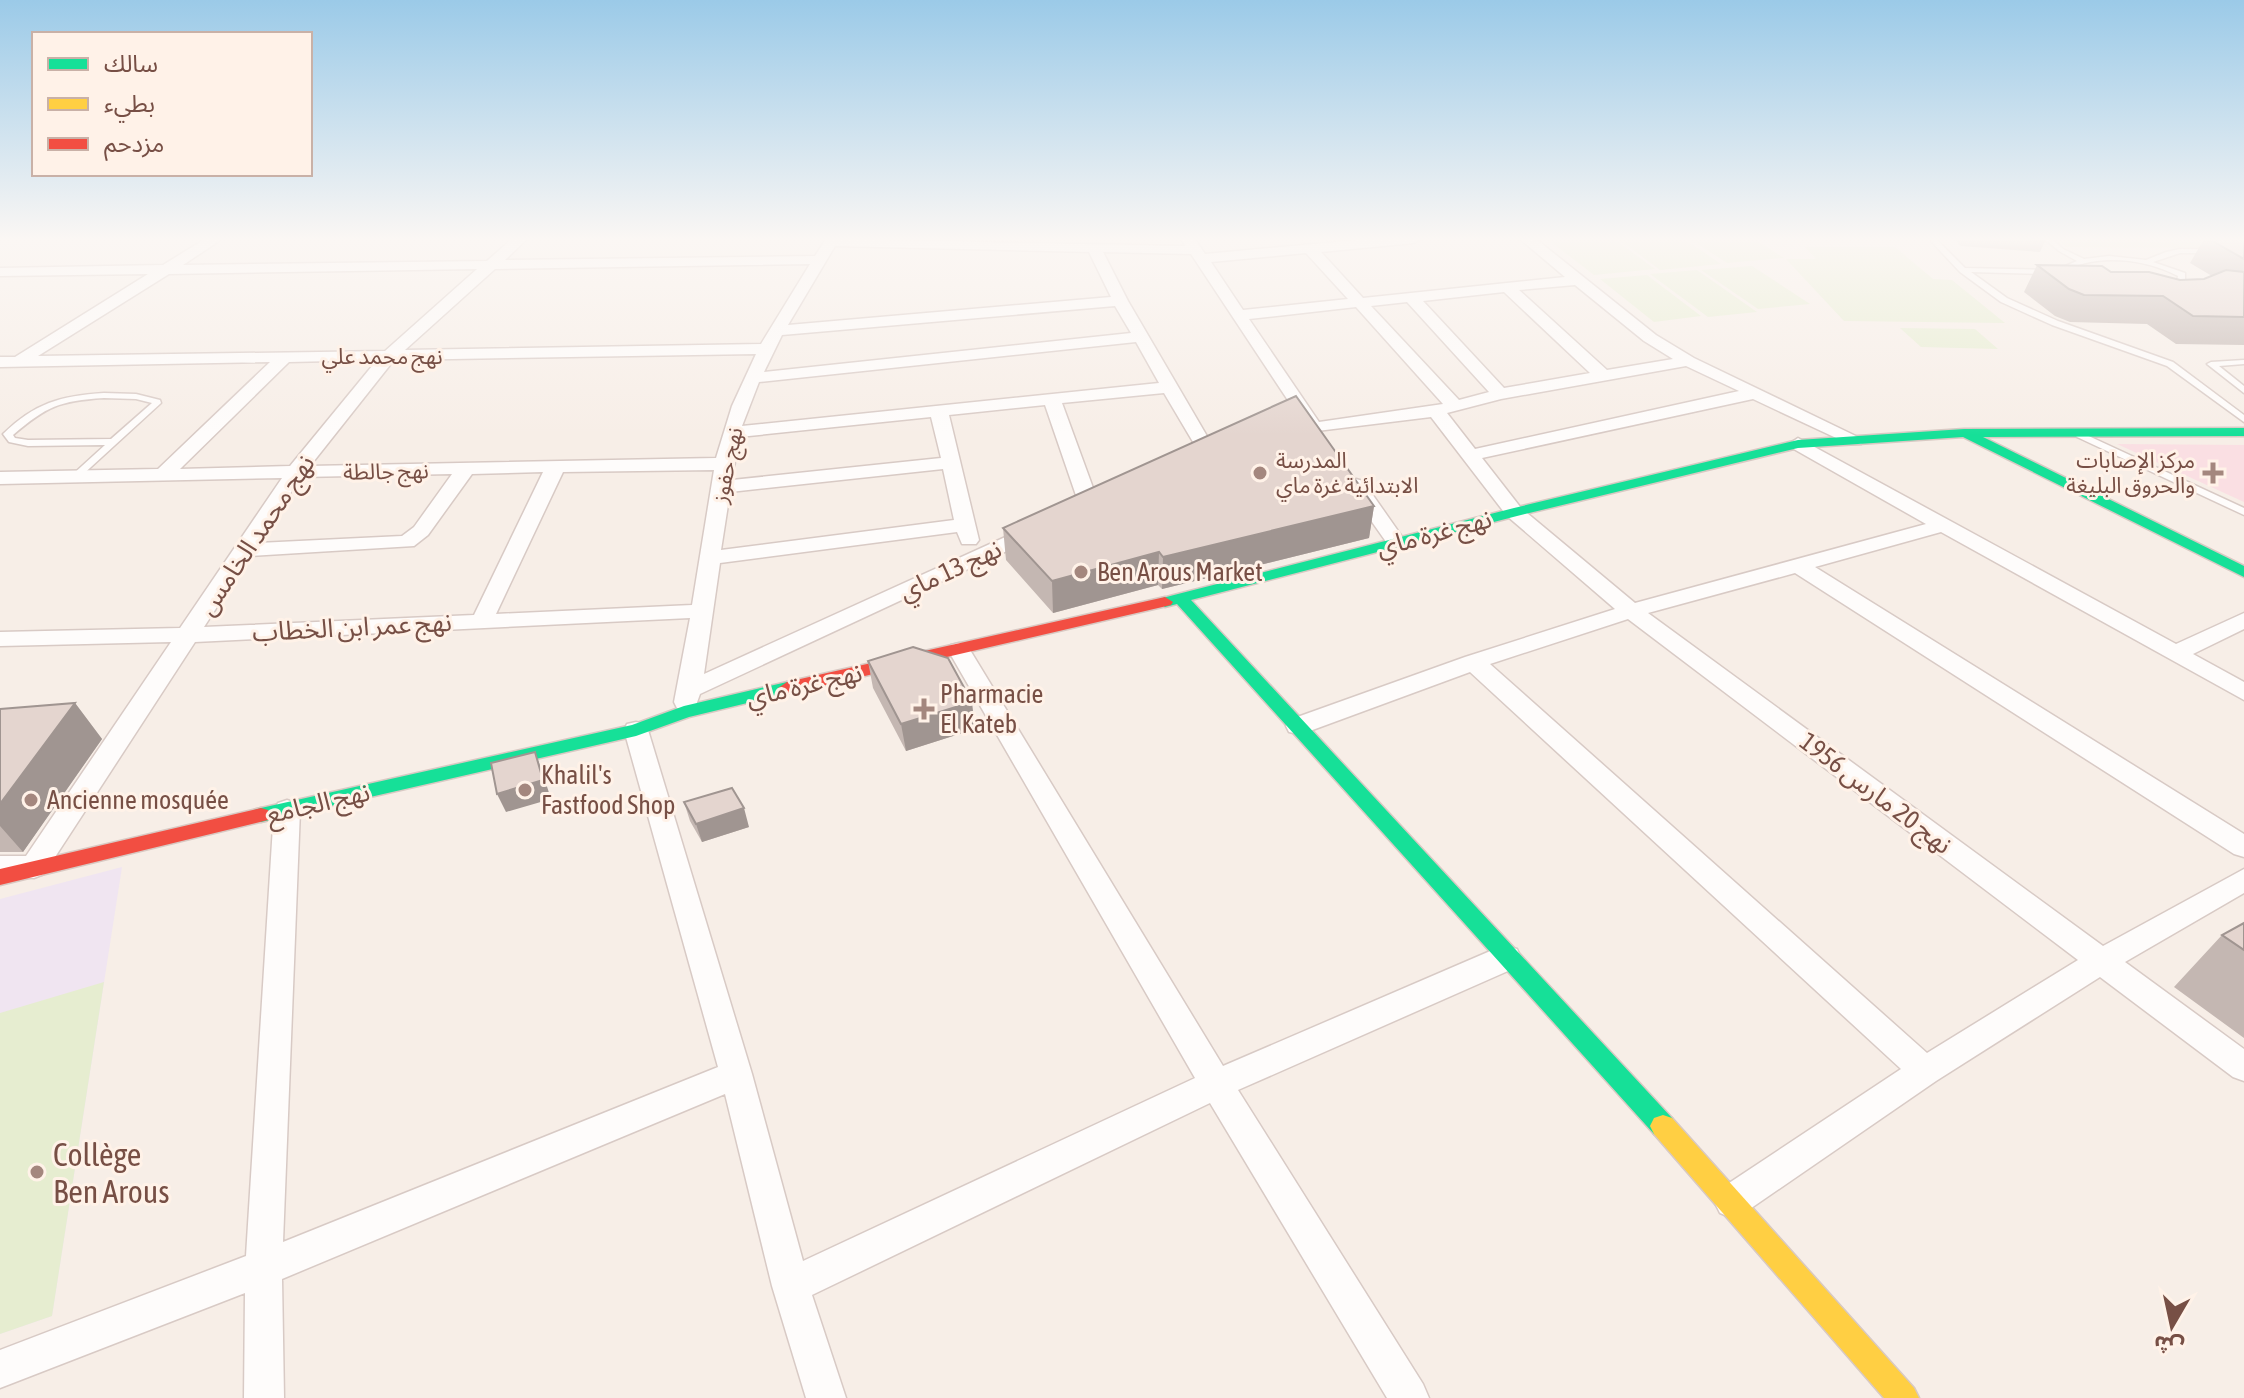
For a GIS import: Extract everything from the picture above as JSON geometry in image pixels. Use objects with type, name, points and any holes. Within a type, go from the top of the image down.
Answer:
[{"type":"street","points":[[0,376],[111,304]]},
{"type":"street","name":"نهج محمد الخامس","points":[[34,867],[295,472],[390,355],[446,304]]},
{"type":"street","name":"نهج حفوز","points":[[684,712],[704,611],[708,558],[723,463],[764,349],[792,304]]},
{"type":"street","points":[[775,331],[1083,304]]},
{"type":"street","points":[[1122,304],[1202,443]]},
{"type":"street","points":[[1232,304],[1286,402],[1320,434],[1500,394],[1688,361]]},
{"type":"street","points":[[1239,315],[1338,304]]},
{"type":"street","name":"نهج 20 مارس 1956","points":[[1361,304],[1445,408],[1472,455],[1514,512],[1631,611],[2244,1067]]},
{"type":"street","points":[[1418,304],[1500,394]]},
{"type":"street","points":[[1526,304],[1603,376]]},
{"type":"street","points":[[1606,304],[1688,361],[1855,440]]},
{"type":"street","points":[[752,378],[1142,337]]},
{"type":"street","name":"نهج محمد علي","points":[[0,362],[764,349]]},
{"type":"street","points":[[164,474],[286,356]]},
{"type":"street","points":[[732,432],[1169,387]]},
{"type":"street","points":[[1472,455],[1755,393]]},
{"type":"street","points":[[1052,400],[1089,507]]},
{"type":"street","points":[[939,411],[973,558]]},
{"type":"street","name":"نهج غرة ماي","points":[[636,730],[684,712],[1180,598],[1514,512],[1798,444],[1964,433],[2070,430],[2244,432]]},
{"type":"street","points":[[1964,433],[2244,572]]},
{"type":"street","points":[[1798,444],[2244,692]]},
{"type":"street","points":[[721,487],[952,462]]},
{"type":"street","name":"نهج جالطة","points":[[0,478],[723,463]]},
{"type":"street","points":[[1342,466],[1396,542]]},
{"type":"street","points":[[482,621],[555,468]]},
{"type":"street","points":[[243,550],[407,542],[421,531],[465,470]]},
{"type":"street","points":[[708,558],[965,525]]},
{"type":"street","name":"نهج 13 ماي","points":[[689,690],[1046,526]]},
{"type":"street","points":[[1298,726],[1473,662],[1631,611],[1941,526]]},
{"type":"street","points":[[1799,566],[2244,847]]},
{"type":"street","points":[[1180,598],[1506,958],[1732,1201],[1904,1398]]},
{"type":"street","name":"نهج عمر ابن الخطاب","points":[[0,639],[187,635],[704,611]]},
{"type":"street","points":[[2175,654],[2244,620]]},
{"type":"street","points":[[959,650],[1216,1084],[1409,1398]]},
{"type":"street","points":[[1473,662],[1925,1071]]},
{"type":"street","points":[[636,730],[736,1074],[791,1286],[826,1398]]},
{"type":"street","name":"نهج الجامع","points":[[0,877],[636,730]]},
{"type":"street","points":[[264,1398],[263,1268],[287,810]]},
{"type":"street","points":[[0,866],[34,867]]},
{"type":"street","points":[[1732,1201],[1925,1071],[2101,961],[2244,880]]},
{"type":"street","points":[[791,1286],[1216,1084],[1506,958]]},
{"type":"street","points":[[0,1369],[263,1268],[736,1074]]},
{"type":"lane","points":[[2014,304],[2029,313],[2170,364],[2244,419]]},
{"type":"lane","points":[[2244,362],[2211,364],[2244,390]]},
{"type":"lane","points":[[76,476],[114,442],[157,402],[144,398],[66,399],[41,408],[8,434],[12,440],[28,443],[114,442]]},
{"type":"lane","points":[[2070,430],[2244,512]]},
{"type":"shaded area","name":"مركز الإصابات والحروق البليغة","points":[[2117,444],[2244,445],[2244,502]]},
{"type":"shaded area","name":"Collège Ben Arous","points":[[122,867],[52,1316],[0,1334],[0,899]]},
{"type":"green space","points":[[1632,304],[1686,304],[1701,316],[1654,322]]},
{"type":"green space","points":[[1691,304],[1746,304],[1757,312],[1708,317]]},
{"type":"green space","points":[[1751,304],[1808,304],[1758,309]]},
{"type":"green space","points":[[1828,304],[1982,304],[2005,323],[1844,321]]},
{"type":"green space","points":[[1900,328],[1975,329],[1998,349],[1921,347]]},
{"type":"green space","name":"Collège Ben Arous","points":[[104,982],[52,1316],[0,1334],[0,1013]]},
{"type":"building","points":[[2175,304],[2244,304],[2244,317],[2193,316]]},
{"type":"building","points":[[1296,396],[1374,506],[1163,557],[1159,552],[1052,581],[1003,528]]},
{"type":"building","points":[[913,647],[948,658],[972,702],[901,724],[868,661]]},
{"type":"building","points":[[75,703],[0,804],[0,709]]},
{"type":"building","points":[[535,752],[543,780],[497,794],[491,763]]},
{"type":"building","points":[[732,788],[744,808],[696,824],[684,802]]},
{"type":"building","points":[[2244,923],[2244,950],[2222,935]]},
{"type":"traffic: fast","points":[[1165,602],[1514,512],[1798,444],[1964,433],[2244,432]]},
{"type":"traffic: fast","points":[[1968,435],[2244,572]]},
{"type":"traffic: fast","points":[[1180,598],[1663,1126]]},
{"type":"traffic: fast","points":[[261,815],[636,730],[684,712],[787,688]]},
{"type":"traffic: slow","points":[[1663,1126],[1904,1398]]},
{"type":"traffic: jam","points":[[787,688],[1165,602]]},
{"type":"traffic: jam","points":[[0,877],[261,815]]},
{"type":"place","name":"المدرسة الابتدائية غرة ماي","points":[[1260,473]]},
{"type":"place","name":"مركز الإصابات والحروق البليغة","points":[[2213,473]]},
{"type":"place","name":"Ben Arous Market","points":[[1081,572]]},
{"type":"place","name":"Pharmacie El Kateb","points":[[924,709]]},
{"type":"place","name":"Khalil's Fastfood Shop","points":[[525,790]]},
{"type":"place","name":"Ancienne mosquée","points":[[31,800]]},
{"type":"place","name":"Collège Ben Arous","points":[[37,1172]]}]
